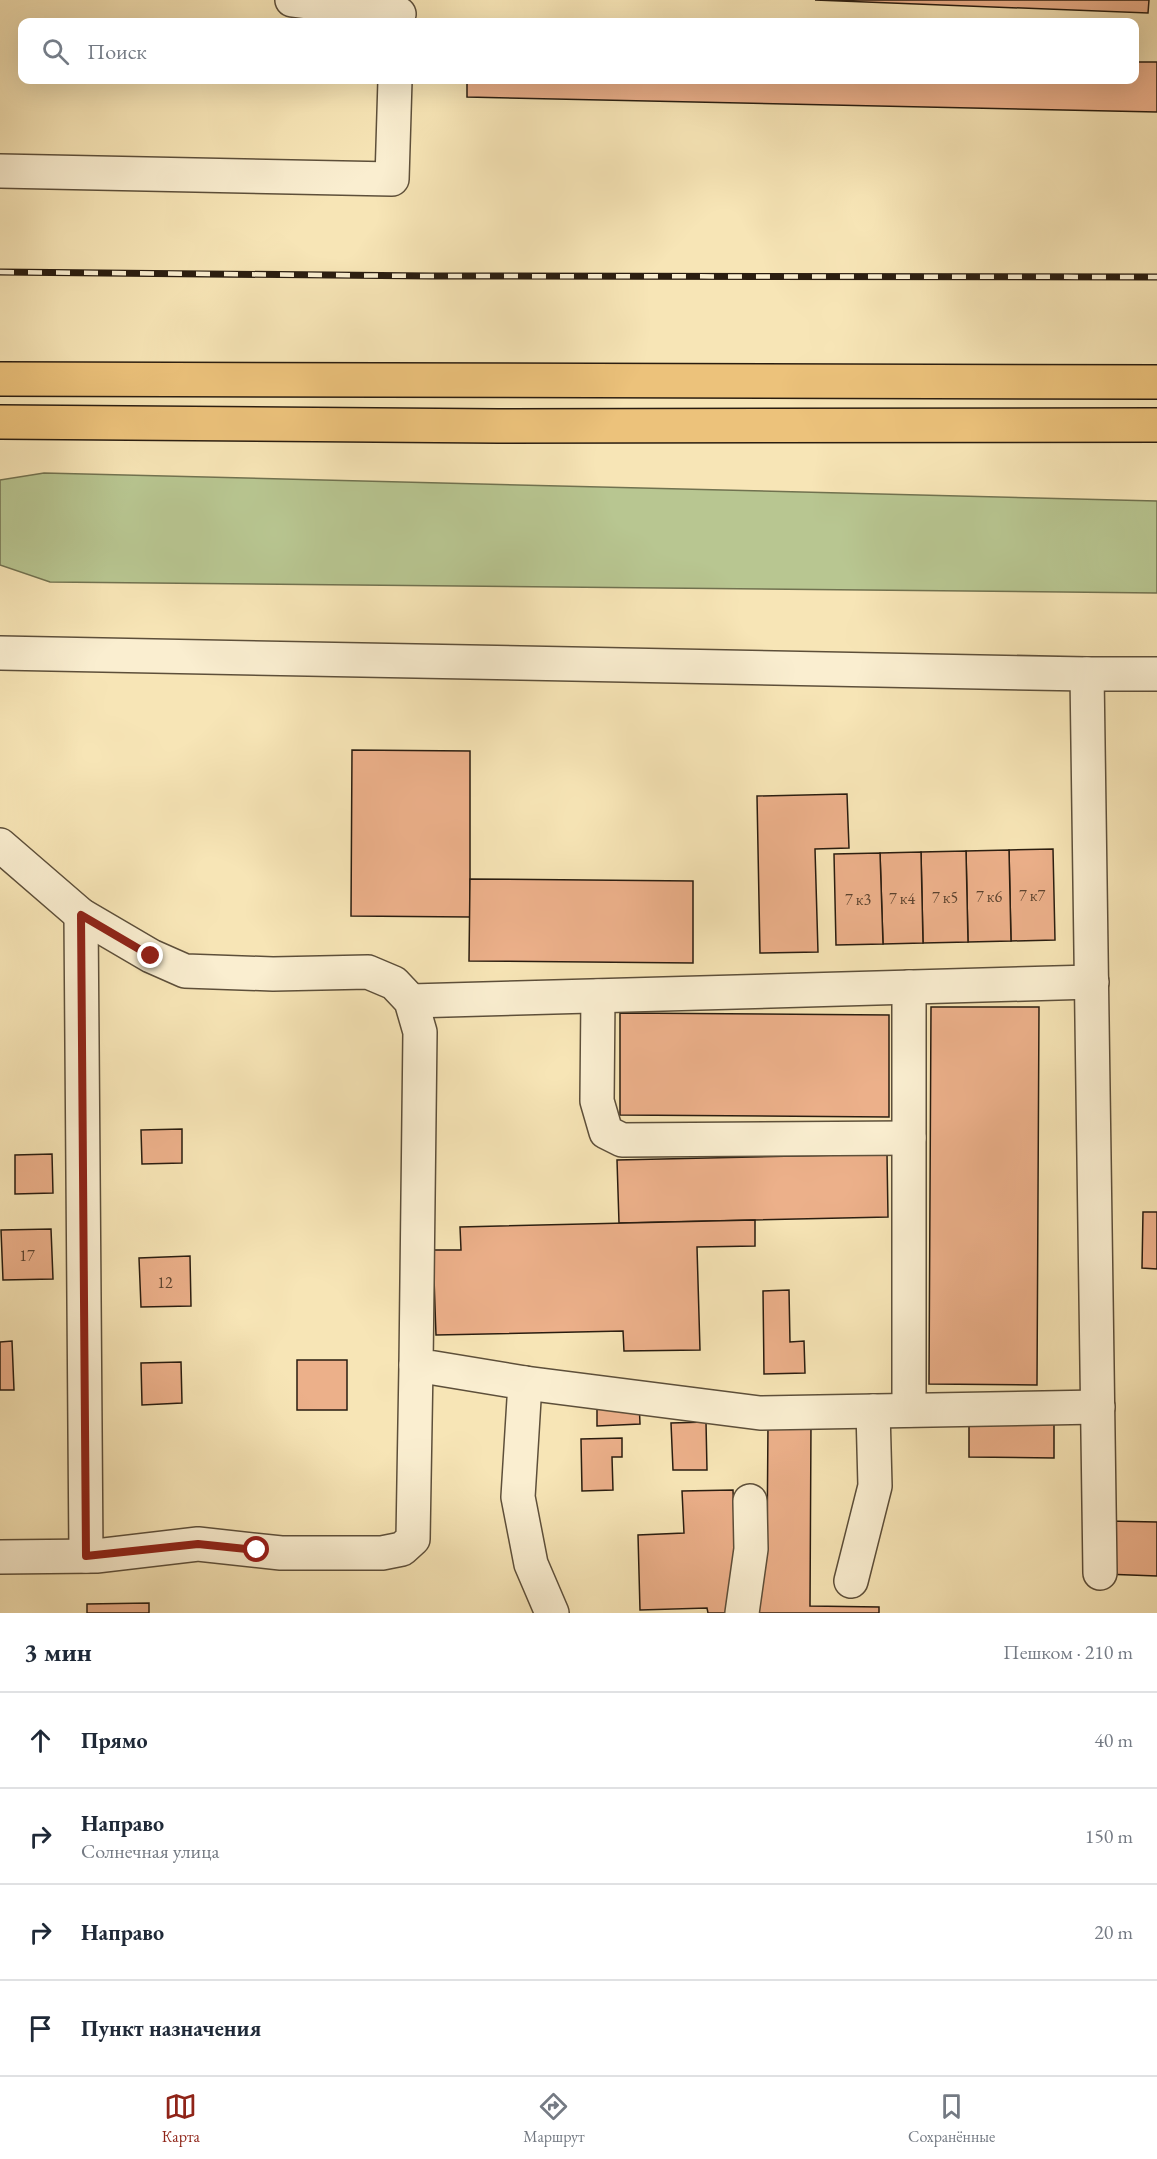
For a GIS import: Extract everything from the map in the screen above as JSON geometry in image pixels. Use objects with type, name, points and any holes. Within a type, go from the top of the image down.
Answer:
[{"type":"main road","points":[[0,379],[1157,382]]},
{"type":"main road","points":[[0,422],[498,426],[1157,424]]},
{"type":"street","points":[[292,0],[399,12]]},
{"type":"street","points":[[0,171],[392,179],[395,84]]},
{"type":"street","points":[[0,653],[1087,675],[1157,674]]},
{"type":"street","points":[[1087,675],[1100,1573]]},
{"type":"street","points":[[0,845],[81,915],[151,956],[184,971],[273,974],[368,972],[394,983],[411,1001],[420,1032],[413,1539],[402,1549],[382,1553],[281,1553],[198,1544],[86,1556],[0,1557]]},
{"type":"street","points":[[81,915],[86,1556]]},
{"type":"street","points":[[411,1001],[1092,982]]},
{"type":"street","points":[[909,987],[909,1410]]},
{"type":"street","points":[[598,996],[597,1101],[606,1132],[621,1140],[909,1138]]},
{"type":"street","points":[[416,1365],[525,1383],[760,1413],[1098,1407]]},
{"type":"street","points":[[525,1383],[518,1497],[531,1564],[552,1613]]},
{"type":"street","points":[[851,1581],[875,1486],[873,1411]]},
{"type":"street","points":[[742,1613],[751,1549],[750,1501]]},
{"type":"green space","points":[[44,473],[1157,501],[1157,593],[50,582],[0,565],[0,480]]},
{"type":"building","points":[[815,0],[1149,0],[1148,13]]},
{"type":"building","points":[[1139,62],[1157,62],[1157,112],[467,97],[467,84],[1139,84]]},
{"type":"building","points":[[352,750],[470,751],[470,917],[351,916]]},
{"type":"building","points":[[847,794],[849,848],[815,849],[818,952],[760,953],[757,796]]},
{"type":"building","points":[[1053,849],[1055,940],[1011,941],[1009,850]]},
{"type":"building","points":[[1009,850],[1011,941],[968,942],[966,851]]},
{"type":"building","points":[[966,851],[968,942],[923,943],[921,852]]},
{"type":"building","points":[[921,852],[923,943],[883,944],[880,853]]},
{"type":"building","points":[[880,853],[883,944],[836,945],[834,854]]},
{"type":"building","points":[[470,879],[693,881],[693,963],[469,961]]},
{"type":"building","points":[[931,1007],[1039,1007],[1037,1385],[929,1384]]},
{"type":"building","points":[[620,1013],[889,1015],[889,1117],[620,1115]]},
{"type":"building","points":[[182,1129],[182,1163],[142,1164],[141,1130]]},
{"type":"building","points":[[52,1154],[53,1193],[15,1194],[15,1155]]},
{"type":"building","points":[[887,1154],[888,1217],[619,1223],[617,1160]]},
{"type":"building","points":[[1143,1212],[1157,1212],[1157,1269],[1142,1268]]},
{"type":"building","points":[[755,1220],[755,1246],[697,1247],[700,1350],[624,1351],[623,1331],[436,1335],[433,1250],[461,1250],[460,1227]]},
{"type":"building","points":[[51,1229],[53,1279],[3,1280],[1,1230]]},
{"type":"building","points":[[190,1256],[191,1306],[141,1307],[139,1258]]},
{"type":"building","points":[[789,1290],[790,1342],[804,1341],[805,1373],[764,1374],[763,1291]]},
{"type":"building","points":[[12,1341],[14,1390],[0,1390],[0,1342]]},
{"type":"building","points":[[297,1360],[347,1360],[347,1410],[297,1410]]},
{"type":"building","points":[[181,1362],[182,1403],[142,1405],[141,1363]]},
{"type":"building","points":[[639,1400],[640,1424],[597,1426],[597,1401]]},
{"type":"building","points":[[706,1422],[707,1470],[673,1470],[671,1423]]},
{"type":"building","points":[[768,1424],[811,1424],[810,1606],[879,1607],[879,1613],[752,1613],[767,1550]]},
{"type":"building","points":[[969,1424],[1054,1424],[1054,1458],[969,1457]]},
{"type":"building","points":[[622,1438],[622,1457],[612,1457],[613,1490],[582,1491],[581,1439]]},
{"type":"building","points":[[733,1490],[735,1551],[729,1613],[708,1613],[707,1608],[640,1610],[638,1535],[684,1533],[682,1491]]},
{"type":"building","points":[[1106,1521],[1157,1522],[1157,1576],[1104,1574]]},
{"type":"building","points":[[149,1603],[149,1613],[87,1613],[87,1604]]},
{"type":"railway","points":[[0,272],[431,276],[1157,277]]},
{"type":"route","points":[[151,956],[81,915],[86,1556],[198,1544],[257,1550]]}]
